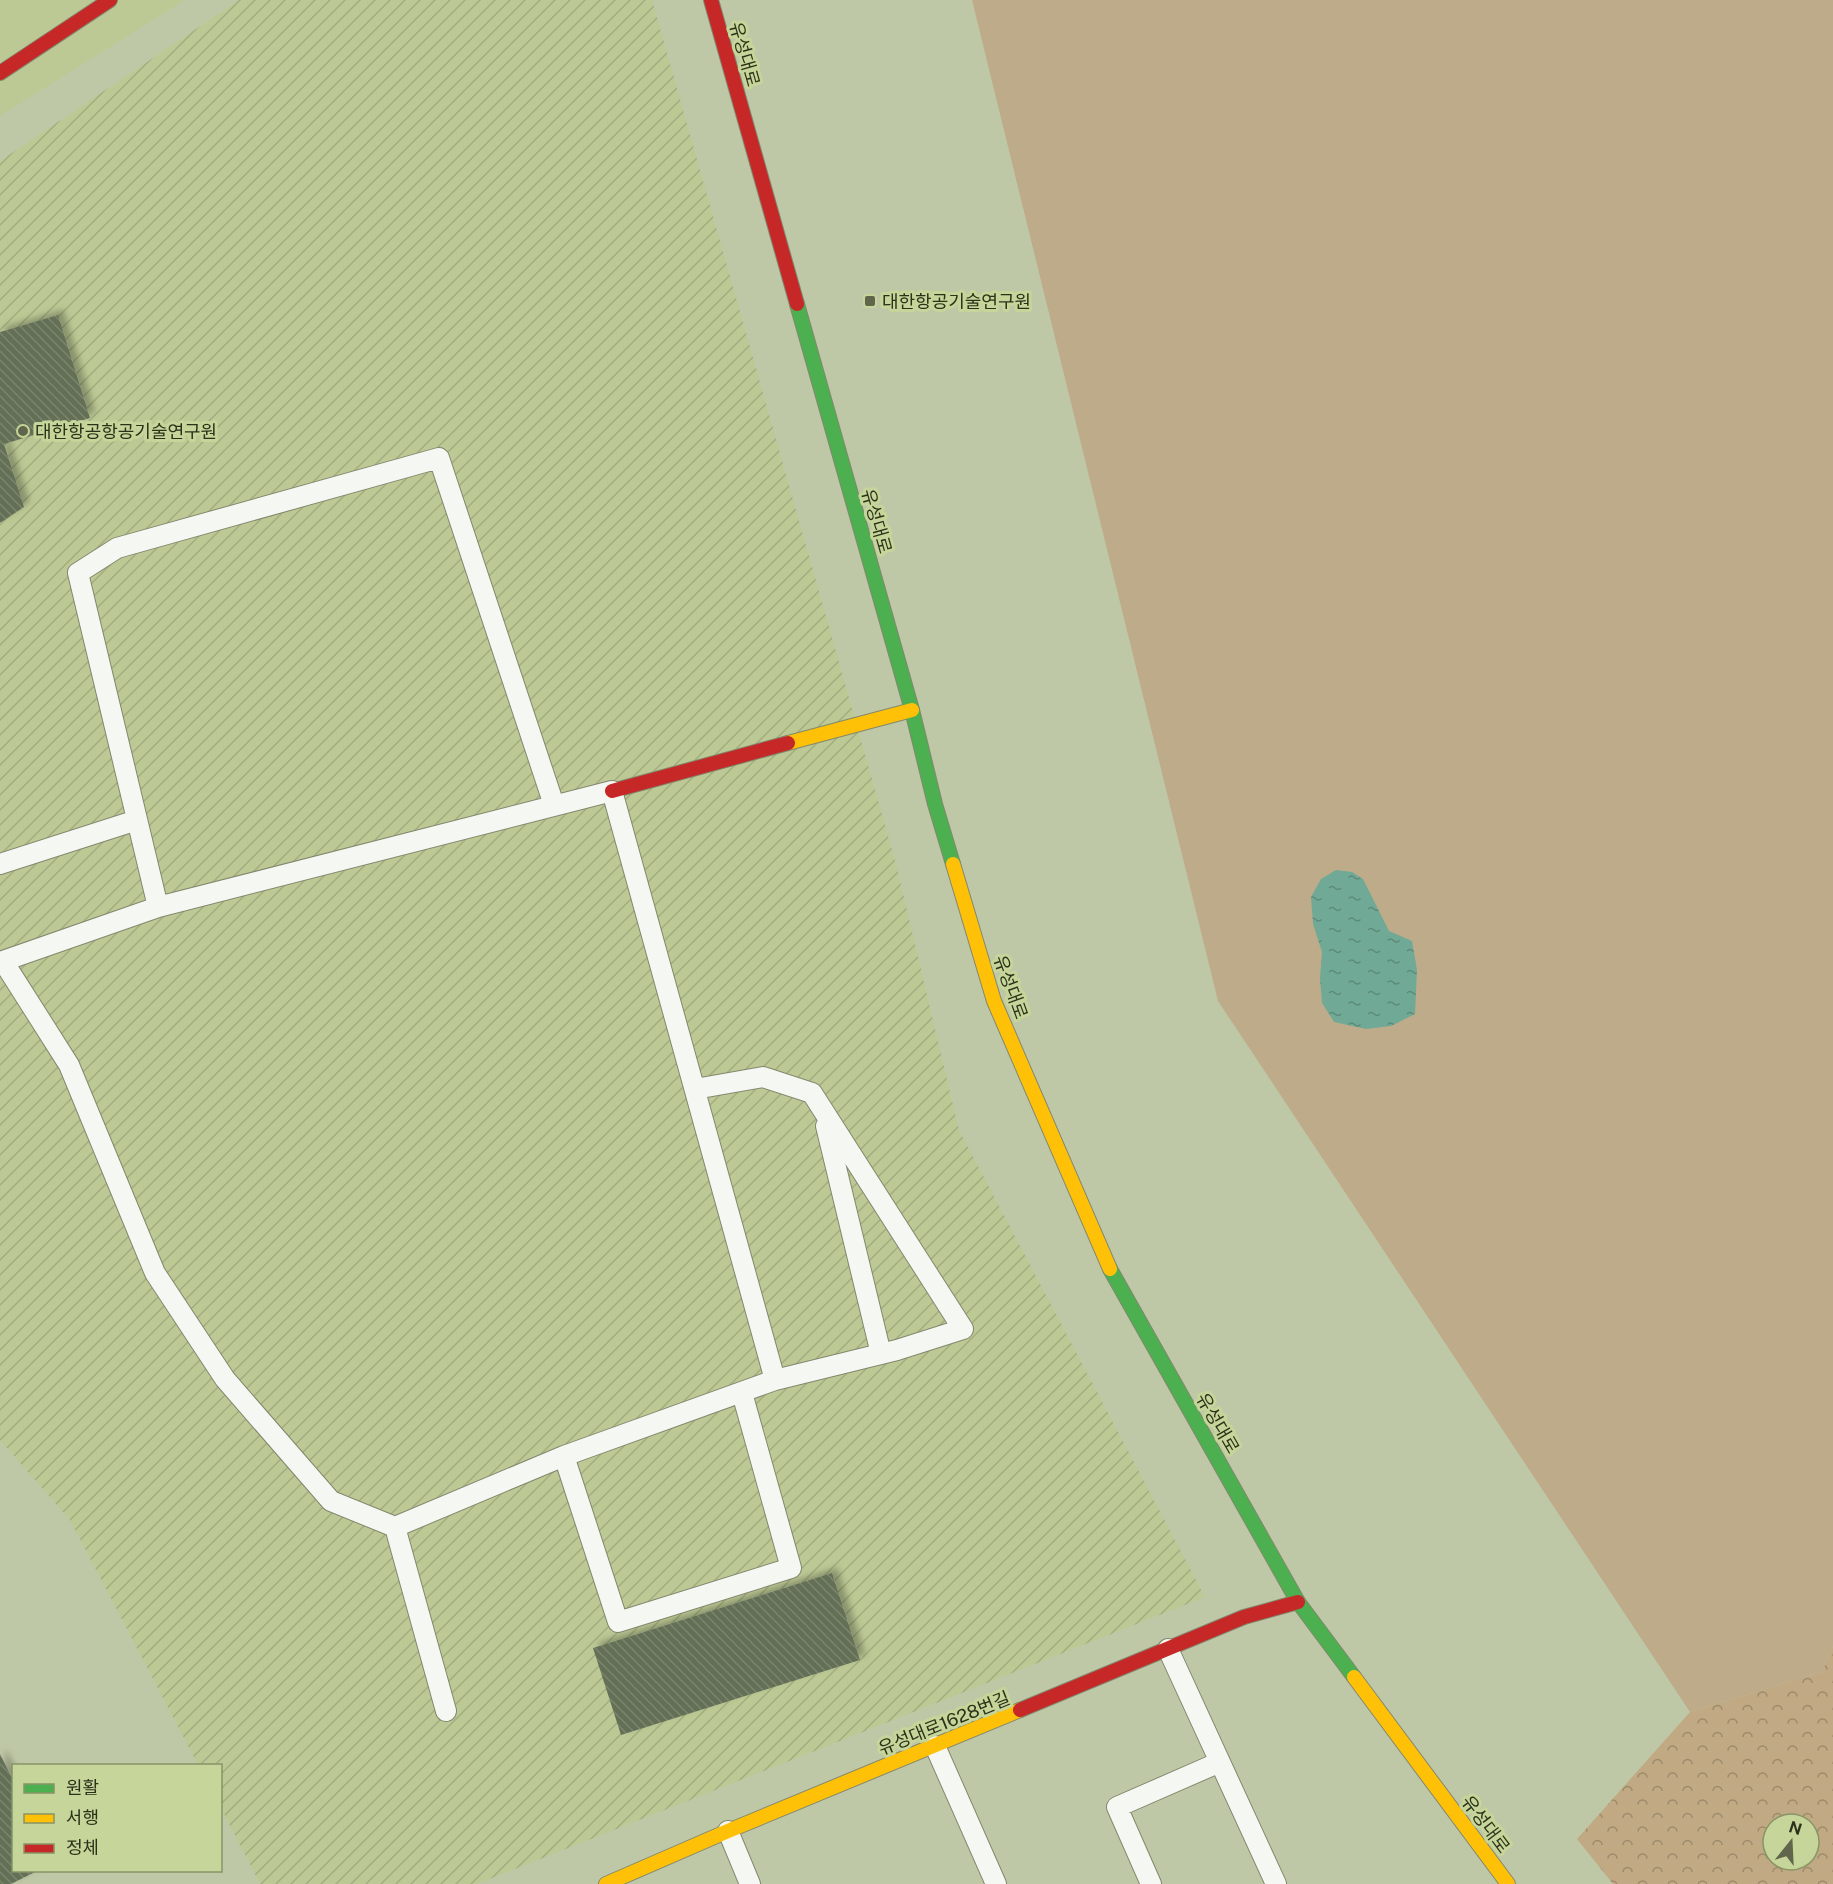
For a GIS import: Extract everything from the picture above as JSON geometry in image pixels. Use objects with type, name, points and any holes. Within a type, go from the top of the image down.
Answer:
[{"type":"main road","points":[[0,73],[110,0]]},
{"type":"main road","name":"유성대로","points":[[711,0],[912,710],[935,804],[994,1001],[1111,1272],[1298,1602],[1508,1884]]},
{"type":"main road","points":[[612,791],[912,710]]},
{"type":"main road","name":"유성대로1628번길","points":[[606,1884],[1244,1617],[1298,1602]]},
{"type":"lane","points":[[158,907],[78,573],[117,548],[439,458],[554,805]]},
{"type":"lane","points":[[694,1089],[763,1077],[812,1093],[963,1329],[881,1354],[775,1380],[564,1456],[395,1527],[332,1501],[225,1378],[155,1274],[69,1065],[1,961],[158,907],[612,791],[694,1089],[775,1380]]},
{"type":"lane","points":[[0,864],[137,820]]},
{"type":"lane","points":[[822,1110],[881,1354]]},
{"type":"lane","points":[[564,1456],[618,1622],[791,1568],[742,1393]]},
{"type":"lane","points":[[395,1527],[446,1711]]},
{"type":"lane","points":[[1168,1649],[1276,1884]]},
{"type":"lane","points":[[935,1746],[996,1884]]},
{"type":"lane","points":[[1151,1884],[1117,1807],[1220,1762]]},
{"type":"lane","points":[[728,1831],[750,1884]]},
{"type":"shaded area","points":[[0,0],[185,0],[0,116]]},
{"type":"shaded area","points":[[239,0],[652,0],[896,864],[959,1130],[1205,1597],[477,1884],[260,1884],[222,1810],[222,1764],[197,1764],[70,1520],[0,1440],[0,161]]},
{"type":"shaded area","points":[[972,0],[1833,0],[1833,1646],[1822,1672],[1690,1712],[1218,1001]]},
{"type":"green space","points":[[1833,1646],[1833,1884],[1613,1884],[1577,1839],[1690,1712],[1822,1672]]},
{"type":"water","points":[[1336,870],[1352,872],[1363,879],[1389,931],[1412,941],[1417,970],[1415,1014],[1391,1026],[1366,1029],[1334,1022],[1322,1003],[1320,978],[1322,952],[1313,924],[1311,897],[1321,879]]},
{"type":"building","name":"대한항공항공기술연구원","points":[[58,315],[90,418],[4,444],[24,507],[0,523],[0,332]]},
{"type":"building","points":[[832,1573],[860,1660],[621,1735],[593,1648]]},
{"type":"building","points":[[0,1754],[12,1778],[12,1872],[35,1872],[11,1884],[0,1884]]},
{"type":"traffic: fast","points":[[797,304],[912,710],[935,804],[953,864]]},
{"type":"traffic: fast","points":[[1110,1269],[1298,1602],[1354,1677]]},
{"type":"traffic: slow","points":[[788,743],[912,710]]},
{"type":"traffic: slow","points":[[953,864],[994,1001],[1110,1269]]},
{"type":"traffic: slow","points":[[1354,1677],[1508,1884]]},
{"type":"traffic: slow","points":[[606,1884],[1020,1710]]},
{"type":"traffic: jam","points":[[0,73],[110,0]]},
{"type":"traffic: jam","points":[[711,0],[797,304]]},
{"type":"traffic: jam","points":[[612,791],[788,743]]},
{"type":"traffic: jam","points":[[1020,1710],[1244,1617],[1298,1602]]},
{"type":"place","name":"대한항공기술연구원","points":[[870,301]]},
{"type":"place","name":"대한항공항공기술연구원","points":[[23,431]]}]
